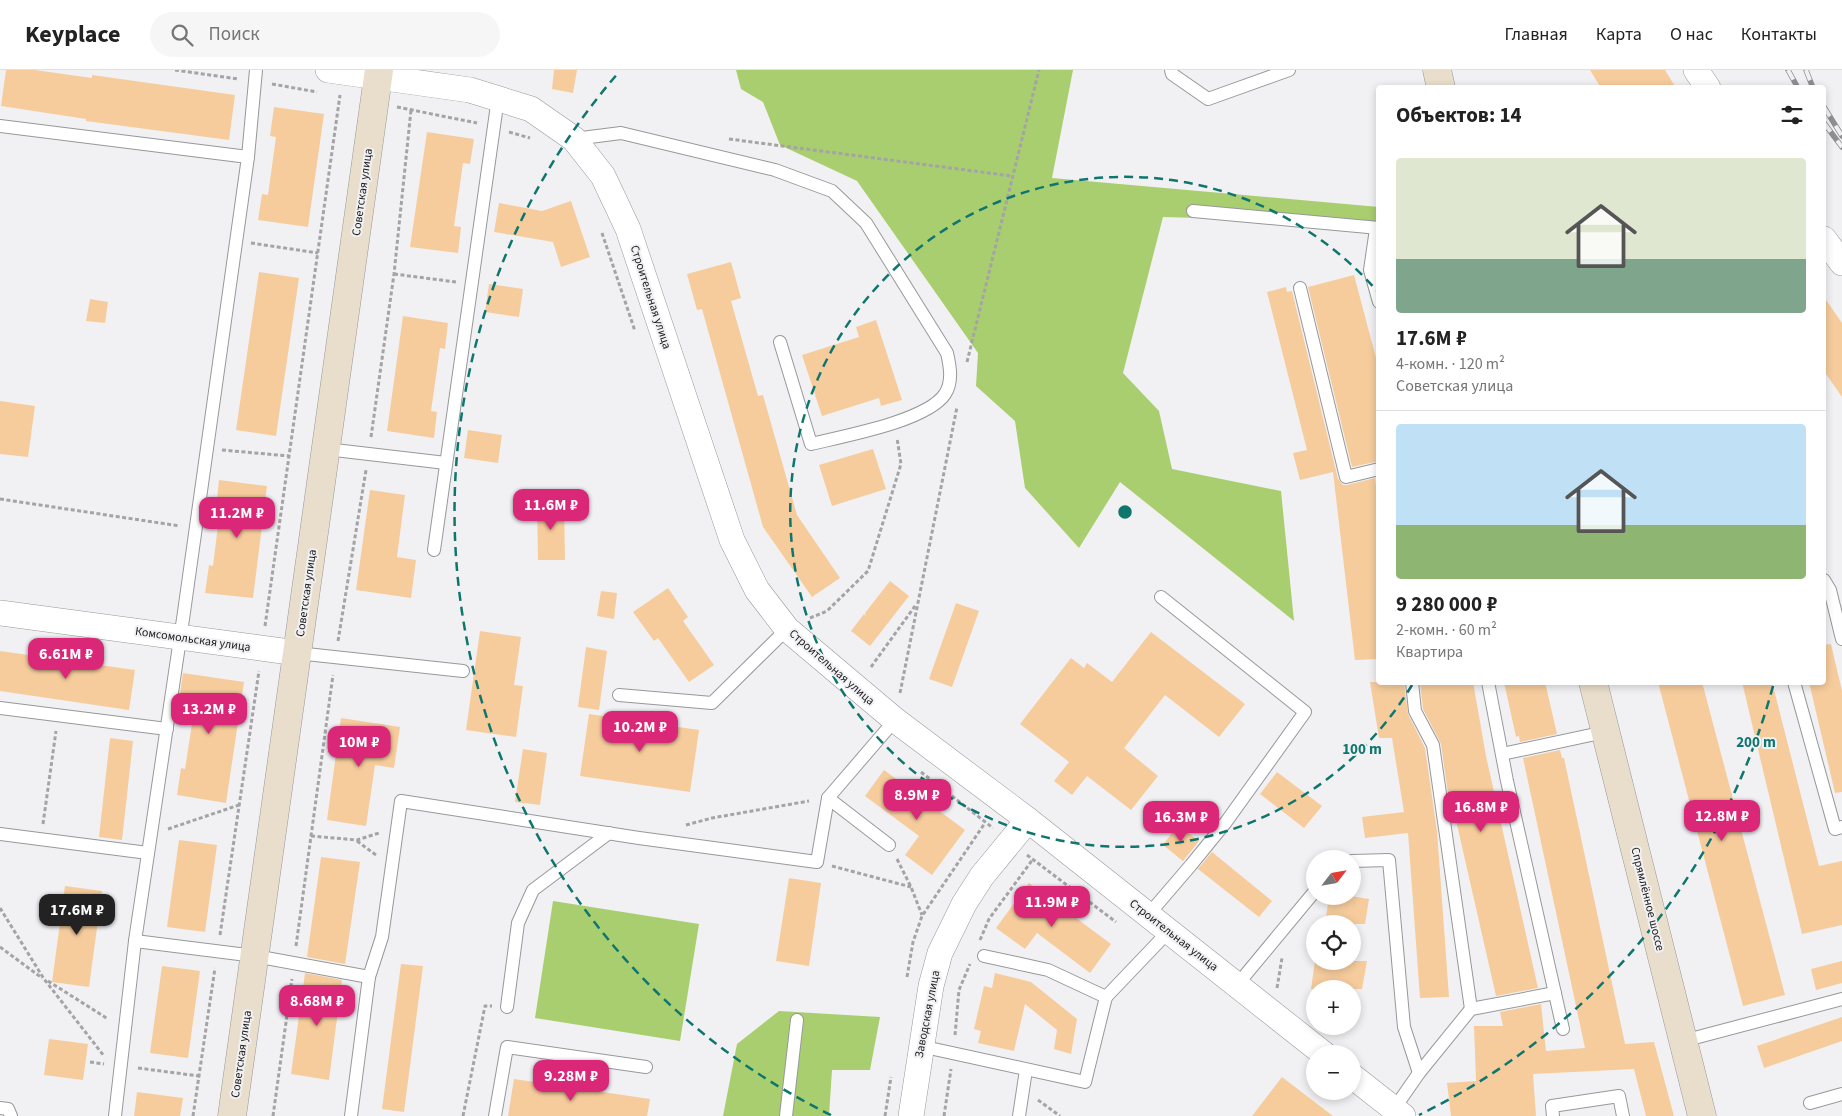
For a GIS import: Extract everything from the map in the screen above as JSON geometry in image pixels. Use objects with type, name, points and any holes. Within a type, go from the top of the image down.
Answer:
[{"type":"street","points":[[1437,70],[1440,85]]},
{"type":"street","points":[[1696,70],[1706,85]]},
{"type":"street","name":"Строительная улица","points":[[335,71],[378,73],[470,90],[532,109],[574,139],[603,176],[628,230],[732,540],[757,590],[787,629],[895,720],[1028,820],[1313,1045]]},
{"type":"street","name":"Советская улица","points":[[232,1116],[378,73]]},
{"type":"street","points":[[1826,242],[1842,263]]},
{"type":"street","name":"Комсомольская улица","points":[[0,613],[298,653]]},
{"type":"street","name":"Спрямлённое шоссе","points":[[1594,685],[1702,1116]]},
{"type":"street","name":"Заводская улица","points":[[910,1116],[931,986],[940,953],[964,904],[982,876],[1028,820]]},
{"type":"street","points":[[1361,1083],[1399,1112]]},
{"type":"lane","points":[[115,1116],[135,941],[248,157],[256,70]]},
{"type":"lane","points":[[1171,70],[1172,74],[1208,99],[1289,70]]},
{"type":"lane","points":[[434,550],[498,98]]},
{"type":"lane","points":[[0,126],[248,157]]},
{"type":"lane","points":[[574,139],[621,133],[775,170],[832,191],[866,223],[948,353],[951,374],[945,394],[929,409],[895,422],[811,444],[780,342]]},
{"type":"lane","points":[[1193,212],[1376,228]]},
{"type":"lane","points":[[1376,234],[1370,270],[1376,291]]},
{"type":"lane","points":[[1300,288],[1346,477],[1376,470]]},
{"type":"lane","points":[[326,449],[446,463]]},
{"type":"lane","points":[[1826,587],[1842,639]]},
{"type":"lane","points":[[1148,914],[1192,865],[1226,822],[1305,712],[1161,597]]},
{"type":"lane","points":[[619,695],[712,703],[787,629]]},
{"type":"lane","points":[[298,653],[463,671]]},
{"type":"lane","points":[[1412,685],[1415,711],[1433,745],[1471,1009]]},
{"type":"lane","points":[[1489,685],[1563,1029]]},
{"type":"lane","points":[[1795,685],[1835,829],[1842,827]]},
{"type":"lane","points":[[0,708],[167,729]]},
{"type":"lane","points":[[351,1116],[369,977],[382,937],[401,801],[817,862],[828,798],[895,720]]},
{"type":"lane","points":[[1502,754],[1605,732]]},
{"type":"lane","points":[[828,798],[889,845]]},
{"type":"lane","points":[[507,1007],[518,922],[533,890],[609,833]]},
{"type":"lane","points":[[0,834],[148,853]]},
{"type":"lane","points":[[1361,861],[1389,860],[1404,1028],[1419,1072]]},
{"type":"lane","points":[[1237,985],[1306,902]]},
{"type":"lane","points":[[920,1046],[953,1055],[1085,1082],[1106,997],[1169,930]]},
{"type":"lane","points":[[135,941],[255,956],[369,977]]},
{"type":"lane","points":[[981,951],[1048,970],[1106,997]]},
{"type":"lane","points":[[1399,1112],[1419,1072],[1471,1009],[1555,993]]},
{"type":"lane","points":[[1683,1041],[1842,999]]},
{"type":"lane","points":[[786,1116],[797,1020]]},
{"type":"lane","points":[[495,1116],[507,1047],[646,1067]]},
{"type":"lane","points":[[1019,1116],[1026,1070]]},
{"type":"lane","points":[[1810,1103],[1842,1094]]},
{"type":"lane","points":[[1553,1116],[1552,1106],[1619,1096],[1623,1116]]},
{"type":"lane","points":[[0,1108],[8,1109],[11,1116]]},
{"type":"path","points":[[193,1116],[318,253],[335,71]]},
{"type":"path","points":[[273,1116],[336,657],[369,454],[394,274],[411,110]]},
{"type":"path","points":[[724,139],[1012,176]]},
{"type":"path","points":[[236,241],[318,253]]},
{"type":"path","points":[[394,274],[471,284]]},
{"type":"path","points":[[787,629],[827,611],[868,571],[901,464],[895,422]]},
{"type":"path","points":[[207,449],[289,456]]},
{"type":"path","points":[[0,500],[196,528]]},
{"type":"path","points":[[871,667],[917,603]]},
{"type":"path","points":[[41,839],[58,716]]},
{"type":"path","points":[[685,826],[712,818],[828,798]]},
{"type":"path","points":[[151,835],[239,806]]},
{"type":"path","points":[[312,836],[357,840]]},
{"type":"path","points":[[889,845],[911,887],[922,916]]},
{"type":"path","points":[[981,951],[989,919],[1033,859]]},
{"type":"path","points":[[817,862],[911,887]]},
{"type":"path","points":[[0,908],[44,979],[110,1064],[90,1062]]},
{"type":"path","points":[[1273,1014],[1288,923]]},
{"type":"path","points":[[0,947],[44,979],[126,1030]]},
{"type":"path","points":[[944,1116],[953,1055],[959,990],[970,963]]},
{"type":"path","points":[[463,1116],[485,1006],[507,1007]]},
{"type":"path","points":[[122,1065],[199,1076]]},
{"type":"path","points":[[1023,1088],[1060,1116]]},
{"type":"green space","points":[[736,70],[1073,70],[1052,178],[1376,207],[1376,223],[1163,217],[1123,373],[1159,411],[1172,469],[1281,491],[1294,621],[1120,482],[1079,548],[1025,488],[1015,421],[976,386],[978,353],[857,181],[780,145],[763,102],[741,89]]},
{"type":"green space","points":[[553,901],[699,924],[680,1041],[535,1018]]},
{"type":"green space","points":[[779,1011],[880,1017],[870,1070],[832,1070],[829,1116],[723,1116],[737,1044]]},
{"type":"building","points":[[6,70],[35,70],[92,78],[92,75],[235,95],[229,140],[86,121],[86,119],[1,106]]},
{"type":"building","points":[[554,70],[577,70],[573,93],[552,89]]},
{"type":"building","points":[[1590,70],[1665,70],[1674,85],[1599,85]]},
{"type":"building","points":[[274,107],[324,114],[308,227],[258,220],[262,194],[268,195],[276,137],[270,136]]},
{"type":"building","points":[[427,132],[474,139],[470,164],[463,163],[454,226],[461,227],[458,253],[410,247]]},
{"type":"building","points":[[571,201],[590,257],[561,267],[553,242],[494,232],[499,203],[542,211]]},
{"type":"building","points":[[731,262],[741,298],[731,301],[758,396],[763,395],[797,515],[840,578],[812,597],[763,527],[702,309],[697,310],[687,274]]},
{"type":"building","points":[[259,272],[299,278],[276,436],[236,430]]},
{"type":"building","points":[[1354,275],[1376,358],[1376,462],[1352,467],[1308,287]]},
{"type":"building","points":[[489,284],[523,289],[519,317],[485,312]]},
{"type":"building","points":[[1286,287],[1287,292],[1292,291],[1338,479],[1343,485],[1347,485],[1375,478],[1376,659],[1355,660],[1333,472],[1300,480],[1293,453],[1307,450],[1267,292]]},
{"type":"building","points":[[90,299],[108,302],[105,323],[86,321]]},
{"type":"building","points":[[1826,300],[1842,323],[1842,397],[1826,374]]},
{"type":"building","points":[[403,316],[448,323],[445,349],[440,348],[431,411],[437,412],[434,438],[387,431]]},
{"type":"building","points":[[876,320],[902,400],[881,406],[879,398],[822,416],[802,355],[859,337],[856,327]]},
{"type":"building","points":[[0,401],[35,406],[28,457],[0,454]]},
{"type":"building","points":[[468,430],[502,435],[498,463],[464,458]]},
{"type":"building","points":[[873,449],[886,489],[832,506],[819,465]]},
{"type":"building","points":[[219,480],[267,486],[253,598],[205,593],[209,565],[213,566],[220,509],[216,508]]},
{"type":"building","points":[[370,490],[405,495],[397,557],[416,560],[411,598],[356,590]]},
{"type":"building","points":[[537,502],[564,502],[565,560],[538,560]]},
{"type":"building","points":[[890,581],[909,596],[870,646],[851,631],[864,614],[866,616],[865,613]]},
{"type":"building","points":[[668,588],[688,617],[683,621],[714,665],[689,682],[658,638],[654,641],[633,612]]},
{"type":"building","points":[[601,591],[617,593],[614,619],[597,616]]},
{"type":"building","points":[[956,603],[979,611],[952,687],[929,679]]},
{"type":"building","points":[[480,631],[521,637],[514,685],[523,686],[516,737],[466,730]]},
{"type":"building","points":[[1151,632],[1245,704],[1219,737],[1165,695],[1124,748],[1158,776],[1131,810],[1087,776],[1072,795],[1054,781],[1069,762],[1020,724],[1071,658],[1084,668],[1087,663],[1112,682]]},
{"type":"building","points":[[1831,644],[1842,691],[1842,792],[1835,793],[1810,685],[1826,685],[1826,645]]},
{"type":"building","points":[[586,647],[607,651],[599,710],[578,707]]},
{"type":"building","points":[[0,651],[135,670],[129,710],[0,691]]},
{"type":"building","points":[[183,673],[244,682],[226,803],[177,795],[181,768],[185,769],[193,717],[177,715]]},
{"type":"building","points":[[1370,682],[1376,682],[1376,685],[1404,685],[1408,714],[1425,748],[1437,831],[1449,997],[1420,998],[1408,833],[1365,838],[1362,817],[1404,812],[1392,738],[1379,738]]},
{"type":"building","points":[[1420,685],[1474,685],[1486,756],[1538,988],[1496,996],[1450,794],[1448,794],[1441,744],[1423,709]]},
{"type":"building","points":[[1505,685],[1546,685],[1557,734],[1520,742],[1519,736],[1516,737]]},
{"type":"building","points":[[1659,685],[1703,685],[1785,995],[1743,1006]]},
{"type":"building","points":[[1743,685],[1773,685],[1819,866],[1842,861],[1842,925],[1802,934]]},
{"type":"building","points":[[589,714],[699,730],[690,792],[580,776]]},
{"type":"building","points":[[341,718],[400,727],[394,768],[375,765],[366,826],[327,820]]},
{"type":"building","points":[[110,738],[133,741],[122,840],[99,837]]},
{"type":"building","points":[[523,749],[547,753],[540,805],[515,802]]},
{"type":"building","points":[[1560,750],[1562,758],[1564,758],[1625,1044],[1654,1042],[1674,1116],[1646,1116],[1634,1069],[1533,1074],[1536,1116],[1451,1116],[1447,1083],[1476,1081],[1474,1026],[1503,1026],[1500,1012],[1541,1004],[1546,1051],[1585,1048],[1523,758]]},
{"type":"building","points":[[884,770],[965,830],[932,875],[905,855],[919,836],[865,796]]},
{"type":"building","points":[[1277,772],[1322,806],[1304,828],[1260,794]]},
{"type":"building","points":[[1178,825],[1199,841],[1183,861],[1163,845]]},
{"type":"building","points":[[179,840],[217,845],[205,932],[167,927]]},
{"type":"building","points":[[1212,852],[1272,901],[1259,917],[1198,869]]},
{"type":"building","points":[[321,857],[360,862],[345,964],[307,957]]},
{"type":"building","points":[[789,878],[821,883],[809,966],[776,961]]},
{"type":"building","points":[[1029,883],[1111,944],[1090,973],[1037,933],[1025,949],[996,928]]},
{"type":"building","points":[[65,886],[102,891],[89,987],[52,982]]},
{"type":"building","points":[[1361,898],[1369,899],[1365,924],[1361,924],[1361,915],[1326,915],[1328,905],[1361,905]]},
{"type":"building","points":[[1361,961],[1367,961],[1362,989],[1361,980],[1312,980],[1314,970],[1361,970]]},
{"type":"building","points":[[1842,961],[1842,983],[1816,990],[1811,969]]},
{"type":"building","points":[[401,964],[423,966],[404,1112],[382,1109]]},
{"type":"building","points":[[162,966],[200,971],[188,1058],[150,1053]]},
{"type":"building","points":[[305,973],[342,980],[329,1080],[291,1074]]},
{"type":"building","points":[[995,973],[1031,982],[1077,1019],[1071,1054],[1054,1049],[1057,1030],[1025,1004],[1014,1051],[978,1043],[981,1031],[974,1029],[984,986],[992,988]]},
{"type":"building","points":[[1842,1017],[1842,1041],[1764,1068],[1757,1046]]},
{"type":"building","points":[[49,1039],[88,1044],[83,1080],[44,1075]]},
{"type":"building","points":[[1282,1077],[1306,1095],[1306,1100],[1312,1100],[1333,1116],[1252,1116]]},
{"type":"building","points":[[514,1079],[650,1099],[647,1116],[508,1116]]},
{"type":"building","points":[[137,1092],[183,1098],[180,1116],[134,1116]]},
{"type":"railway","points":[[1788,70],[1796,85]]},
{"type":"railway","points":[[1806,70],[1812,85]]},
{"type":"railway","points":[[1826,110],[1842,136]]},
{"type":"railway","points":[[1826,126],[1842,147]]}]
